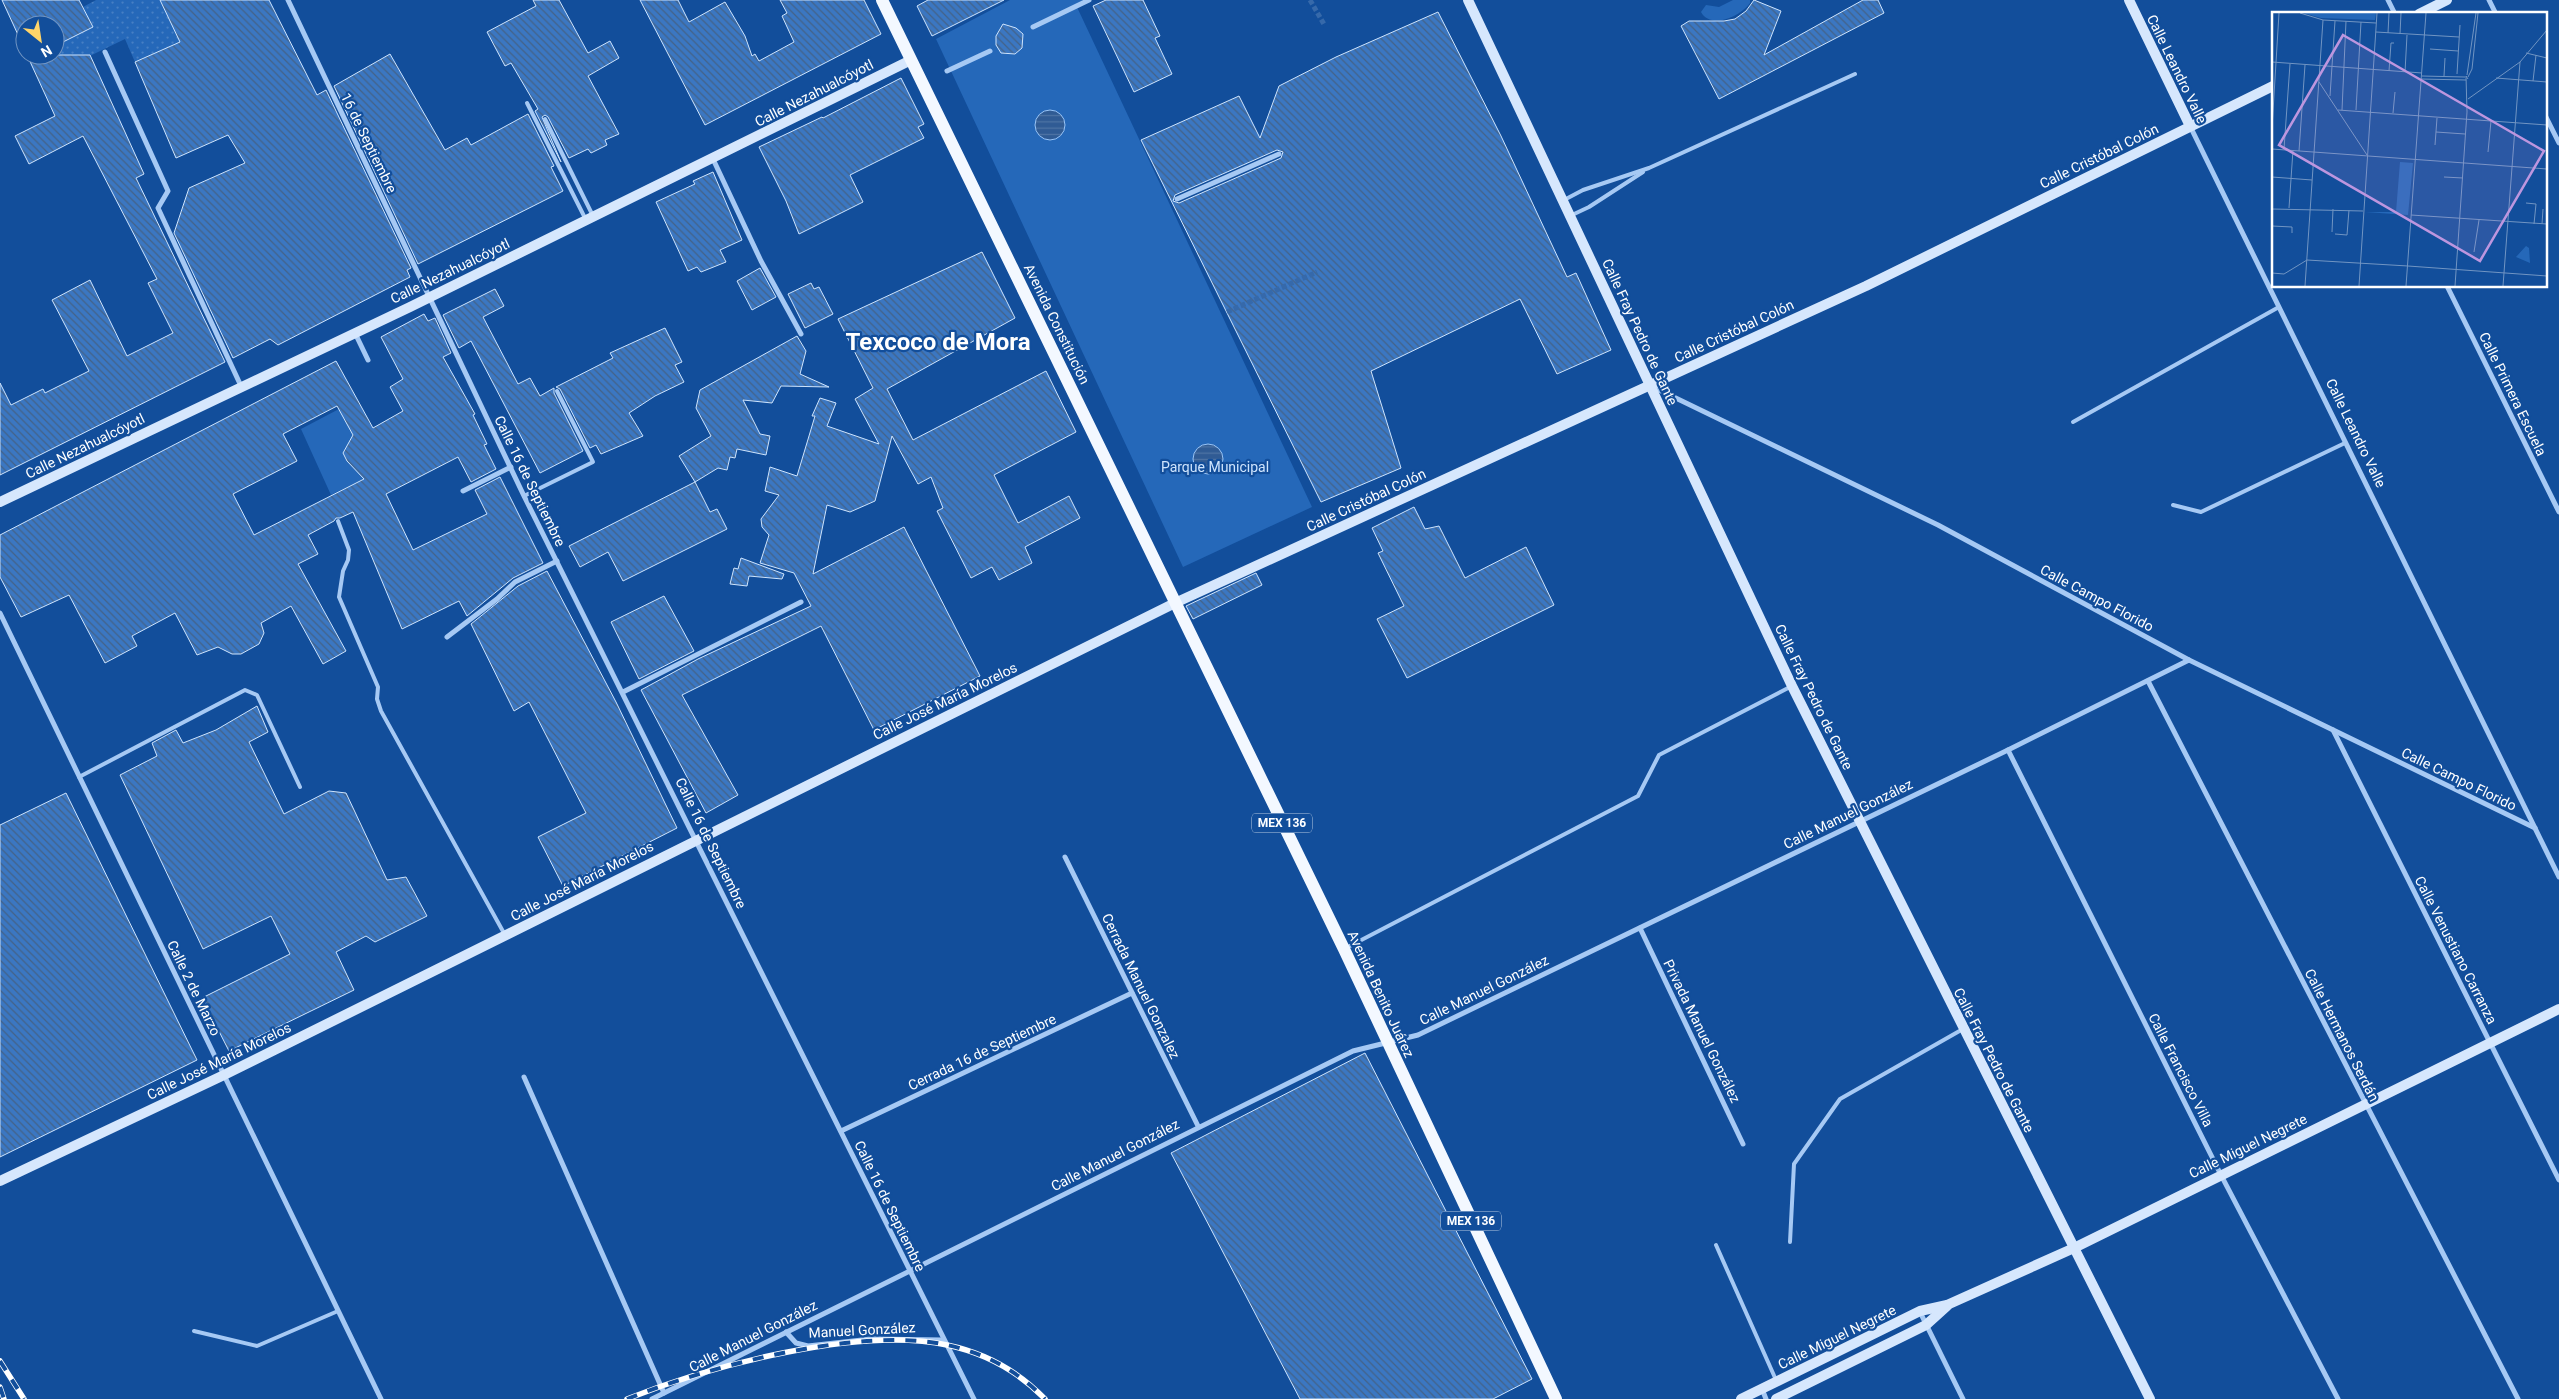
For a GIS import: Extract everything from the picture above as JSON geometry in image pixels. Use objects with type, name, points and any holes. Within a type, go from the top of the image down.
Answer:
[{"type":"main road","name":"MEX 136","points":[[882,0],[911,60]]},
{"type":"main road","name":"Avenida Constitución","points":[[911,60],[1175,604]]},
{"type":"main road","name":"Avenida Benito Juárez","points":[[1175,604],[1344,949],[1556,1399]]},
{"type":"street","name":"16 de Septiembre","points":[[288,0],[429,296]]},
{"type":"street","points":[[1033,27],[1089,0]]},
{"type":"street","name":"Calle Fray Pedro de Gante","points":[[1468,0],[1792,686],[2150,1399]]},
{"type":"street","name":"Calle Leandro Valle","points":[[2129,0],[2559,877]]},
{"type":"street","points":[[2388,0],[2394,12]]},
{"type":"street","points":[[2423,12],[2448,0]]},
{"type":"street","points":[[2489,0],[2495,12]]},
{"type":"street","points":[[948,71],[990,51]]},
{"type":"street","points":[[106,52],[168,191],[158,208],[241,386]]},
{"type":"street","name":"Calle Nezahualcóyotl","points":[[0,502],[713,159],[911,60]]},
{"type":"street","name":"Calle Cristóbal Colón","points":[[1175,604],[1866,286],[2272,86]]},
{"type":"street","points":[[2546,117],[2559,143]]},
{"type":"street","points":[[1177,199],[1279,154]]},
{"type":"street","points":[[713,159],[761,261],[800,334]]},
{"type":"street","name":"Calle Primera Escuela","points":[[2448,288],[2559,512]]},
{"type":"street","name":"Calle 16 de Septiembre","points":[[429,296],[524,496],[974,1399]]},
{"type":"street","points":[[355,332],[368,360]]},
{"type":"street","name":"Calle Campo Florido","points":[[1650,385],[1938,524],[2189,660],[2535,828]]},
{"type":"street","points":[[463,491],[510,467]]},
{"type":"street","points":[[447,637],[497,599],[514,582],[557,561]]},
{"type":"street","points":[[623,692],[801,602]]},
{"type":"street","name":"Calle José María Morelos","points":[[0,1181],[224,1075],[696,839],[1175,604]]},
{"type":"street","name":"Calle 2 de Marzo","points":[[0,613],[381,1399]]},
{"type":"street","name":"Calle Manuel González","points":[[652,1399],[1353,1050],[1388,1043],[1418,1034],[1640,928],[1859,820],[2008,750],[2189,660]]},
{"type":"street","name":"Calle Hermanos Serdán","points":[[2148,681],[2364,1104],[2518,1399]]},
{"type":"street","name":"Calle Venustiano Carranza","points":[[2333,730],[2559,1180]]},
{"type":"street","name":"Calle Francisco Villa","points":[[2008,750],[2221,1175],[2338,1399]]},
{"type":"street","name":"Cerrada Manuel Gonzalez","points":[[1065,857],[1198,1126]]},
{"type":"street","name":"Privada Manuel González","points":[[1640,928],[1743,1144]]},
{"type":"street","name":"Cerrada 16 de Septiembre","points":[[841,1131],[1132,993]]},
{"type":"street","name":"Calle Miguel Negrete","points":[[1741,1399],[1764,1394],[1777,1382],[1920,1311],[1947,1305],[2074,1248],[2559,1008]]},
{"type":"street","points":[[524,1077],[664,1393]]},
{"type":"street","name":"Calle Miguel Negrete","points":[[1776,1399],[1926,1325],[1947,1305]]},
{"type":"street","points":[[1920,1311],[1963,1399]]},
{"type":"street","name":"Manuel González","points":[[786,1332],[796,1343],[808,1346],[871,1339],[943,1340]]},
{"type":"lane","points":[[1564,200],[1583,190],[1649,168],[1855,74]]},
{"type":"lane","points":[[528,103],[590,218]]},
{"type":"lane","points":[[545,119],[590,218]]},
{"type":"lane","points":[[1571,215],[1589,206],[1649,168]]},
{"type":"lane","points":[[2073,422],[2278,306]]},
{"type":"lane","points":[[524,496],[593,462],[557,391]]},
{"type":"lane","points":[[2173,505],[2201,512],[2345,443]]},
{"type":"lane","points":[[338,522],[349,550],[348,560],[343,571],[340,598],[378,687],[377,699],[381,711],[505,935]]},
{"type":"lane","points":[[1344,949],[1638,796],[1659,755],[1792,686]]},
{"type":"lane","points":[[79,777],[246,690],[257,694],[300,787]]},
{"type":"lane","points":[[1790,1242],[1794,1164],[1840,1099],[1963,1029]]},
{"type":"lane","points":[[1716,1245],[1777,1382]]},
{"type":"lane","points":[[194,1331],[257,1346],[338,1310]]},
{"type":"green space","points":[[96,0],[160,0],[168,17],[179,12],[190,38],[135,62],[125,39],[40,80],[49,65],[65,65],[65,41],[93,27],[83,7]]},
{"type":"green space","name":"Parque Municipal","points":[[1010,0],[1084,0],[1076,5],[1312,507],[1183,567],[936,39]]},
{"type":"green space","points":[[1733,0],[1750,0],[1750,3],[1740,12],[1726,19],[1712,20],[1701,12],[1706,5],[1719,7]]},
{"type":"green space","points":[[339,409],[374,474],[331,495],[301,429]]},
{"type":"shaded area","points":[[1050,110],[1056,111],[1064,119],[1064,131],[1056,139],[1050,140],[1044,139],[1036,131],[1035,125],[1036,119],[1044,111]]},
{"type":"shaded area","points":[[1208,444],[1219,448],[1223,459],[1219,470],[1208,474],[1197,470],[1193,459],[1197,448]]},
{"type":"building","points":[[2,0],[79,0],[93,27],[65,41],[65,15],[15,15],[15,28]]},
{"type":"building","points":[[160,0],[269,0],[317,95],[326,90],[411,268],[407,270],[410,277],[278,345],[270,339],[233,358],[174,233],[189,188],[245,163],[228,135],[176,158],[135,62],[180,42]]},
{"type":"building","points":[[533,0],[559,0],[588,53],[610,41],[619,58],[588,76],[619,134],[605,140],[607,145],[591,153],[588,149],[569,158],[548,117],[545,115],[542,117],[561,162],[535,111],[538,109],[511,63],[505,66],[487,32],[536,6]]},
{"type":"building","points":[[640,0],[678,0],[689,22],[725,2],[745,36],[752,56],[755,54],[759,61],[794,42],[782,16],[787,13],[780,0],[864,0],[881,34],[705,125]]},
{"type":"building","points":[[928,0],[1004,0],[932,36],[917,6]]},
{"type":"building","points":[[1106,0],[1143,0],[1160,36],[1155,38],[1172,74],[1134,92],[1093,6]]},
{"type":"building","points":[[1754,0],[1781,11],[1764,55],[1863,0],[1878,0],[1884,13],[1719,99],[1681,26],[1689,21],[1724,21],[1735,19],[1746,11]]},
{"type":"building","points":[[1438,12],[1501,136],[1567,277],[1576,273],[1611,350],[1557,374],[1520,299],[1371,371],[1401,468],[1321,502],[1141,140],[1239,96],[1260,138],[1279,86],[1336,57]],"holes":[[[1277,150],[1283,152],[1281,158],[1179,203],[1173,201],[1175,195]]]},
{"type":"building","points":[[1003,24],[1016,28],[1023,34],[1022,48],[1015,54],[1001,53],[996,45],[996,36]]},
{"type":"building","points":[[390,54],[445,150],[467,138],[471,145],[528,114],[554,166],[551,167],[563,191],[418,264],[334,86]]},
{"type":"building","points":[[65,55],[90,55],[144,174],[136,178],[225,362],[0,475],[0,383],[11,405],[43,389],[45,393],[89,371],[52,300],[90,280],[127,356],[173,333],[148,283],[157,279],[83,136],[29,164],[15,136],[55,116],[32,65],[65,65]]},
{"type":"building","points":[[901,78],[924,124],[918,127],[924,138],[850,175],[863,202],[799,234],[786,201],[759,147],[823,118]]},
{"type":"building","points":[[713,172],[742,240],[720,250],[726,262],[701,272],[697,267],[688,271],[656,202],[695,184],[693,181]]},
{"type":"building","points":[[982,252],[1015,318],[887,389],[913,440],[1046,371],[1076,432],[994,475],[1018,523],[1069,496],[1080,518],[1025,547],[1032,563],[999,580],[992,567],[971,578],[937,511],[943,508],[931,477],[918,484],[892,436],[875,501],[850,512],[827,505],[813,574],[904,527],[980,676],[874,730],[821,626],[682,695],[738,795],[706,813],[641,690],[698,659],[811,606],[794,573],[760,563],[769,535],[762,527],[761,519],[779,495],[765,491],[770,467],[797,476],[815,416],[812,416],[820,398],[836,403],[827,426],[879,444],[855,399],[873,388],[838,319]]},
{"type":"building","points":[[760,268],[776,297],[752,310],[737,281]]},
{"type":"building","points":[[811,283],[814,289],[819,287],[833,314],[805,328],[788,294]]},
{"type":"building","points":[[495,289],[504,306],[483,317],[518,384],[530,378],[540,396],[554,388],[554,393],[583,451],[540,473],[471,341],[459,348],[443,315]]},
{"type":"building","points":[[424,314],[428,321],[435,318],[451,353],[443,357],[475,414],[473,415],[487,444],[484,445],[496,469],[471,482],[458,457],[386,494],[413,550],[487,514],[475,490],[500,477],[543,563],[513,578],[467,616],[459,601],[402,629],[353,512],[336,518],[334,521],[308,535],[318,554],[298,564],[346,651],[323,664],[291,606],[261,623],[264,633],[259,644],[241,654],[232,654],[218,647],[197,655],[175,613],[132,636],[137,646],[105,663],[69,595],[21,617],[0,577],[0,535],[336,361],[373,428],[403,411],[390,387],[403,379],[381,337]],"holes":[[[337,406],[353,435],[343,453],[347,461],[364,479],[254,535],[233,494],[297,461],[283,434]]]},
{"type":"building","points":[[665,328],[682,362],[675,365],[684,382],[655,396],[629,413],[643,436],[601,454],[596,445],[590,448],[560,389],[556,387],[613,358],[610,353]]},
{"type":"building","points":[[797,336],[806,351],[800,374],[829,387],[781,386],[772,403],[743,400],[760,434],[770,436],[766,455],[737,449],[735,458],[730,457],[727,470],[718,468],[695,482],[679,456],[711,436],[696,408],[700,390]]},
{"type":"building","points":[[695,482],[710,512],[717,509],[727,529],[623,581],[608,552],[580,567],[569,546]]},
{"type":"building","points":[[1414,507],[1425,529],[1439,526],[1465,578],[1526,547],[1554,605],[1407,678],[1377,619],[1404,606],[1378,553],[1383,551],[1372,528]]},
{"type":"building","points":[[741,558],[784,574],[782,579],[749,576],[747,586],[730,584],[734,568],[738,569]]},
{"type":"building","points":[[547,571],[616,702],[677,828],[563,886],[538,837],[586,813],[529,702],[514,711],[471,624],[518,586]]},
{"type":"building","points":[[1256,573],[1262,585],[1193,619],[1186,606]]},
{"type":"building","points":[[664,596],[694,651],[639,679],[611,622]]},
{"type":"building","points":[[257,706],[268,732],[249,742],[284,814],[329,791],[346,793],[387,880],[406,877],[427,916],[375,942],[366,936],[336,952],[354,990],[229,1051],[202,998],[290,954],[271,916],[203,949],[120,775],[157,756],[152,743],[176,730],[183,743],[216,730]]},
{"type":"building","points":[[66,793],[197,1060],[0,1157],[0,825]]},
{"type":"building","points":[[1365,1053],[1532,1379],[1493,1399],[1300,1399],[1171,1153]]},
{"type":"tunnel","points":[[1310,0],[1325,26]]},
{"type":"tunnel","points":[[1227,312],[1317,272]]},
{"type":"railway","points":[[627,1399],[661,1386],[741,1362],[785,1352],[872,1341],[912,1341],[961,1348],[988,1358],[1012,1372],[1045,1399]]},
{"type":"railway","points":[[0,1361],[24,1399]]},
{"type":"railway","points":[[0,1387],[4,1399]]},
{"type":"district","name":"Texcoco de Mora","points":[[938,342]]}]
